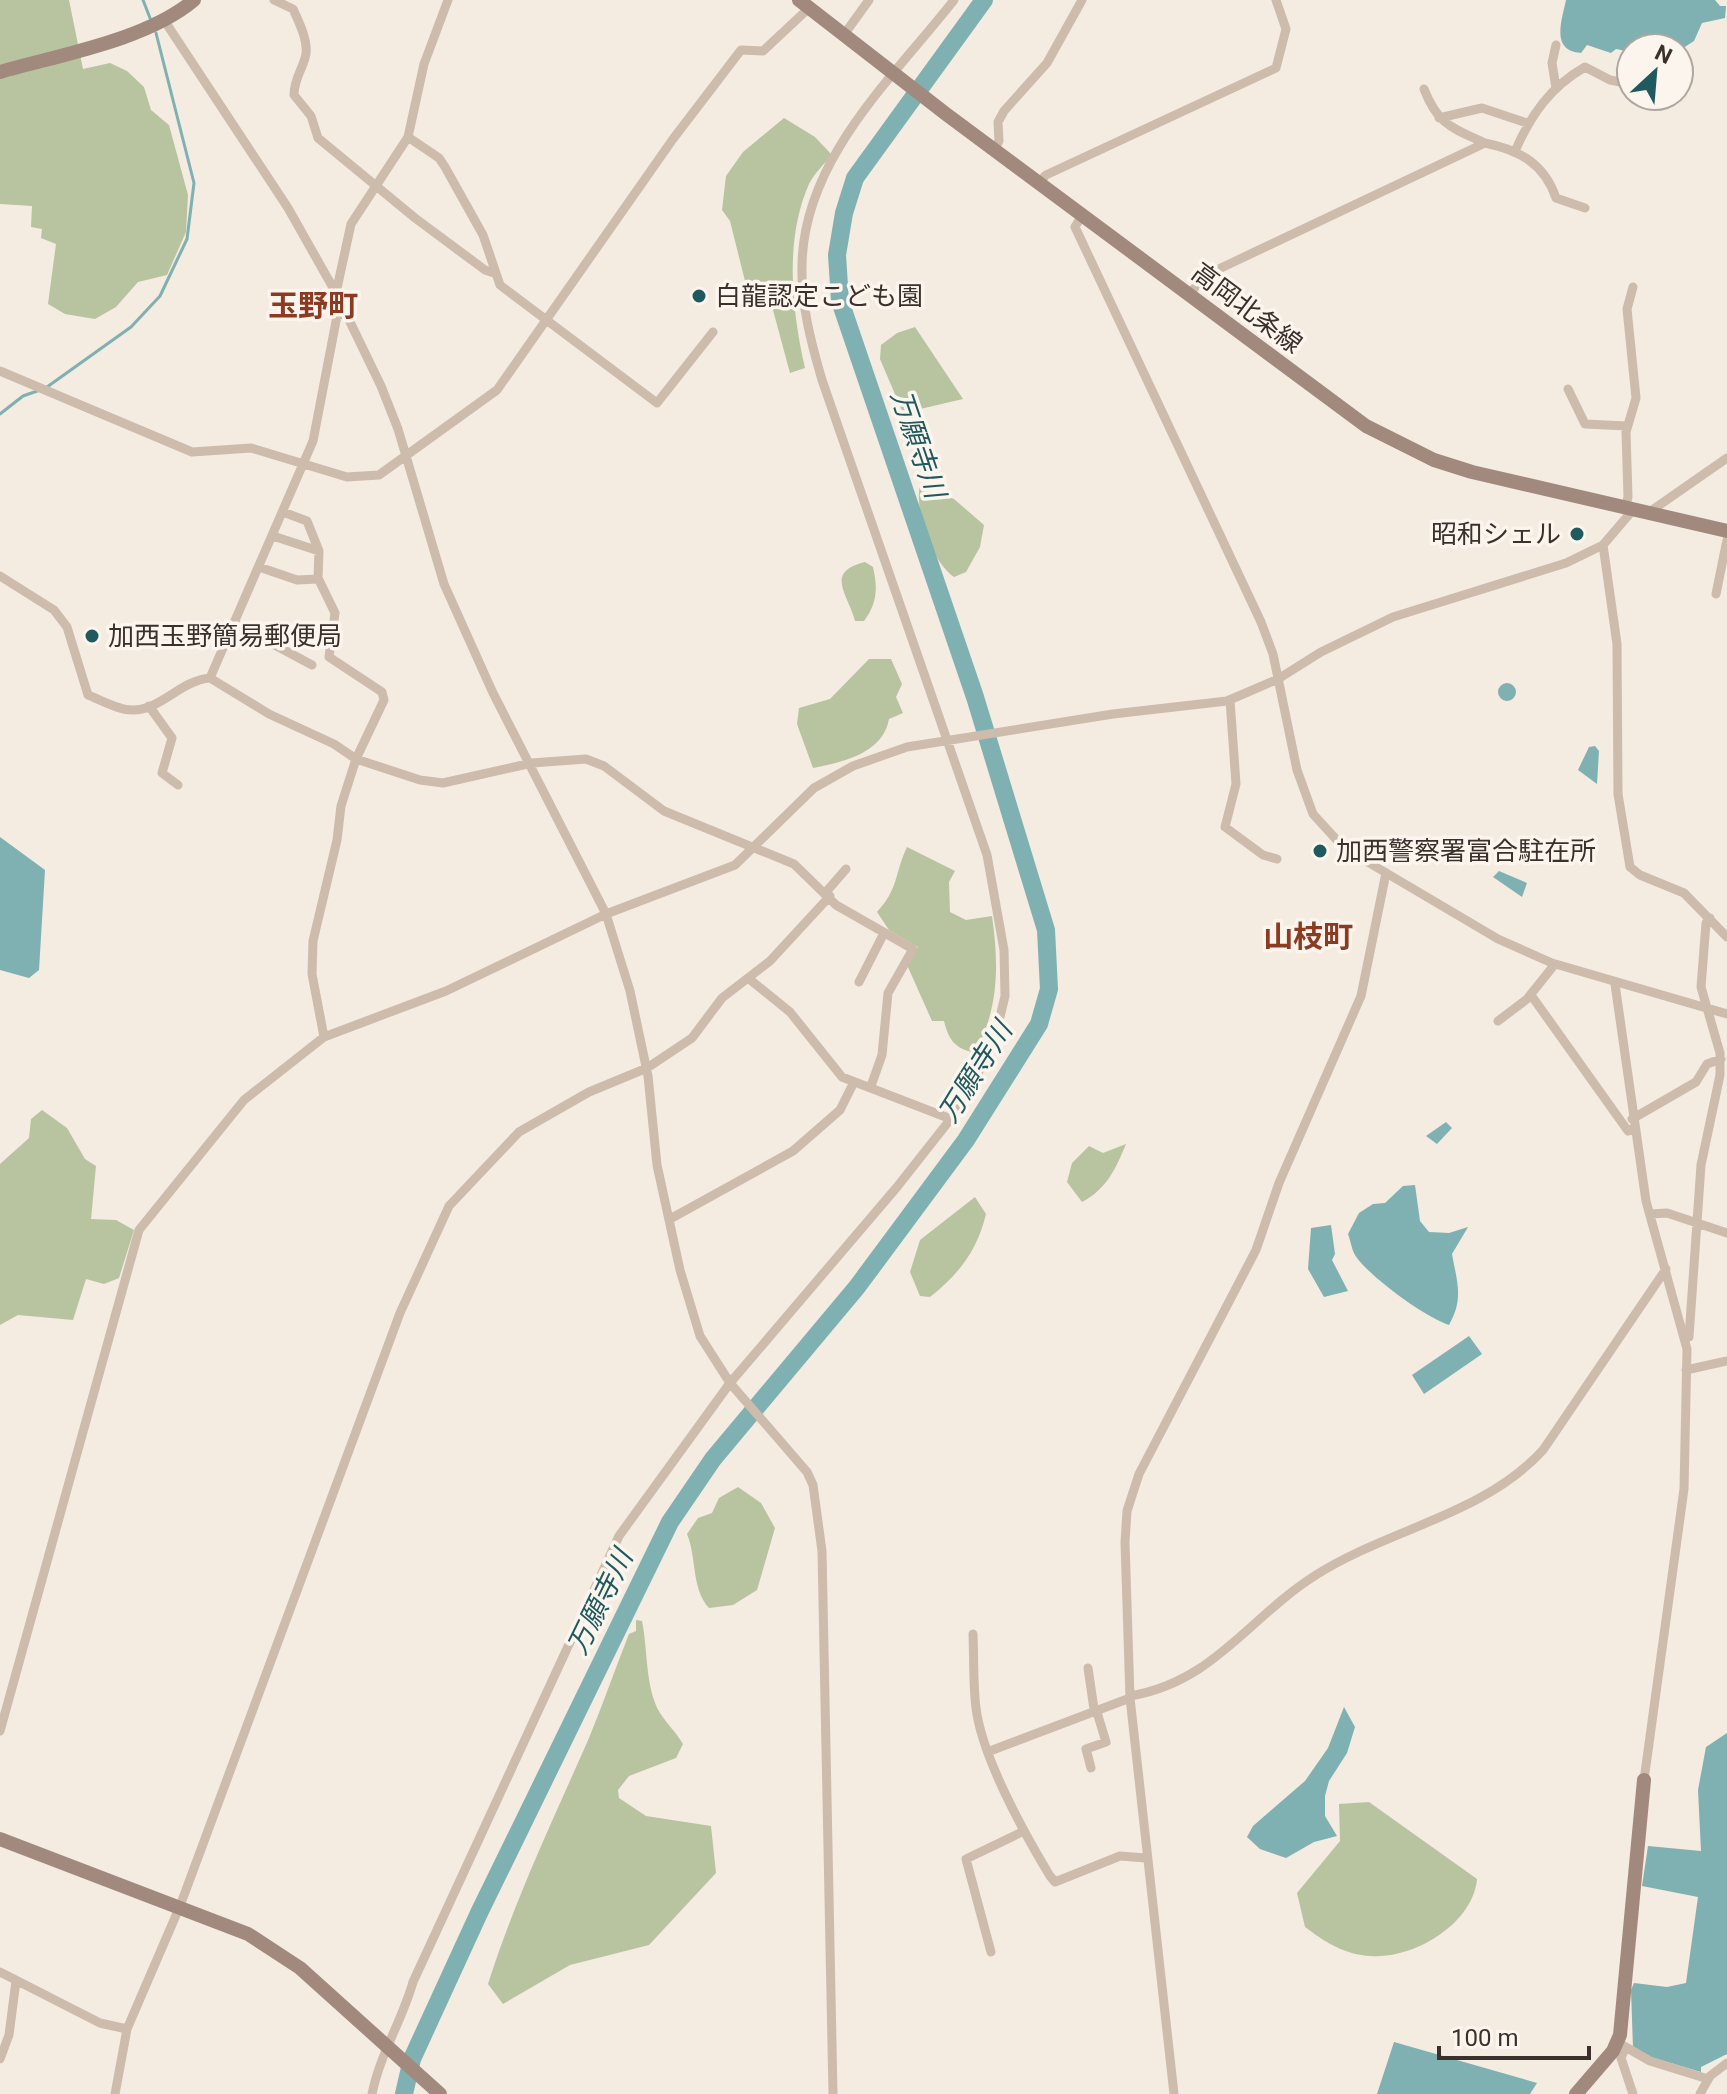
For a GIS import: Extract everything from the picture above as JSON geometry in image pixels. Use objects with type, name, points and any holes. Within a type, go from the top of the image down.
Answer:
[{"type":"main road","points":[[0,72],[164,20],[194,0]]},
{"type":"main road","name":"高岡北条線","points":[[803,5],[1366,426],[1434,460],[1634,512],[1727,531]]},
{"type":"main road","points":[[1576,2094],[1621,2045],[1644,1780]]},
{"type":"main road","points":[[0,1839],[248,1934],[288,1959],[440,2094]]},
{"type":"street","points":[[274,0],[293,9],[305,42],[306,58],[298,71],[294,95],[311,116],[318,138],[459,252],[494,273]]},
{"type":"street","points":[[336,293],[351,224],[408,137],[424,64],[448,0]]},
{"type":"street","points":[[843,36],[869,0]]},
{"type":"street","points":[[372,2094],[379,2060],[388,2049],[619,1536],[732,1384],[964,1102],[988,1053],[1005,996],[1005,971],[987,855],[826,393],[805,315],[802,254],[813,207],[833,157],[954,0]]},
{"type":"street","points":[[994,150],[999,141],[998,122],[1004,111],[1047,63],[1082,0]]},
{"type":"street","points":[[1038,183],[1046,175],[1276,68],[1286,29],[1276,0]]},
{"type":"street","points":[[0,371],[192,452],[251,448],[347,477],[379,475],[497,390],[673,139],[741,50],[763,51],[803,5]]},
{"type":"street","points":[[164,20],[264,169],[336,293],[381,386],[406,456],[444,584],[493,693],[532,763],[606,914],[630,991],[647,1068],[653,1141],[683,1283],[700,1336],[732,1384],[807,1472],[813,1485],[822,1551],[833,2094]]},
{"type":"street","points":[[1556,45],[1552,63],[1556,88]]},
{"type":"street","points":[[1515,151],[1533,111],[1549,99],[1556,88],[1585,67],[1615,81]]},
{"type":"street","points":[[1424,89],[1444,124],[1485,143],[1515,151],[1539,167],[1550,179],[1556,198],[1585,208]]},
{"type":"street","points":[[1439,118],[1482,108],[1527,123]]},
{"type":"street","points":[[408,137],[439,158],[445,167],[483,235],[500,285],[657,403],[713,332]]},
{"type":"street","points":[[1189,295],[1212,271],[1485,143]]},
{"type":"street","points":[[1082,215],[1075,227],[1261,622],[1278,679],[1297,770],[1313,814],[1344,848],[1498,939],[1555,964],[1615,984],[1727,1014]]},
{"type":"street","points":[[1633,287],[1627,309],[1636,398],[1627,426],[1628,497],[1634,512]]},
{"type":"street","points":[[210,678],[315,433],[337,316],[344,313]]},
{"type":"street","points":[[1568,389],[1585,424],[1627,426]]},
{"type":"street","points":[[0,1731],[139,1230],[244,1100],[324,1037],[446,991],[606,914],[735,865],[814,788],[853,766],[907,747],[1230,700],[1278,679],[1321,652],[1393,617],[1566,563],[1603,545],[1634,512],[1727,458]]},
{"type":"street","points":[[283,512],[307,521],[319,551],[318,579],[335,613],[329,657],[382,692],[384,700],[356,759],[341,806],[337,840],[313,941],[312,974],[324,1037]]},
{"type":"street","points":[[273,536],[319,551]]},
{"type":"street","points":[[1716,594],[1727,540]]},
{"type":"street","points":[[1603,545],[1617,644],[1618,794],[1630,867],[1640,875],[1684,893],[1727,937]]},
{"type":"street","points":[[259,567],[297,580],[318,579]]},
{"type":"street","points":[[0,576],[54,610],[67,627],[88,695],[131,710],[149,706],[191,682],[210,678],[269,714],[334,744],[356,759],[398,775],[443,783],[532,763],[586,759],[604,766],[664,811],[794,864],[836,905],[913,949],[888,993],[883,1045],[871,1086]]},
{"type":"street","points":[[234,623],[312,665]]},
{"type":"street","points":[[1230,700],[1236,784],[1225,827],[1263,855],[1277,859]]},
{"type":"street","points":[[149,706],[168,727],[172,738],[162,773],[178,785]]},
{"type":"street","points":[[115,2094],[127,2029],[180,1906],[400,1313],[436,1229],[459,1194],[519,1132],[589,1092],[647,1068],[692,1038],[722,998],[770,961],[846,869]]},
{"type":"street","points":[[1174,2094],[1130,1697],[1125,1542],[1133,1492],[1256,1250],[1279,1183],[1361,996],[1386,873]]},
{"type":"street","points":[[1684,1339],[1689,1337],[1701,1165],[1721,1059],[1706,1007],[1701,969],[1710,918]]},
{"type":"street","points":[[859,982],[884,933]]},
{"type":"street","points":[[1498,1021],[1531,995],[1555,964]]},
{"type":"street","points":[[748,978],[790,1012],[842,1077],[951,1119]]},
{"type":"street","points":[[1615,984],[1633,1124],[1650,1214],[1684,1339],[1686,1370],[1684,1489],[1644,1780]]},
{"type":"street","points":[[1531,995],[1628,1131],[1633,1124],[1696,1082],[1707,1064],[1721,1059]]},
{"type":"street","points":[[670,1219],[793,1151],[840,1110],[854,1082]]},
{"type":"street","points":[[1650,1214],[1667,1213],[1727,1233]]},
{"type":"street","points":[[990,1751],[1095,1709],[1168,1687],[1206,1666],[1317,1574],[1470,1502],[1526,1469],[1543,1450],[1666,1269]]},
{"type":"street","points":[[1686,1370],[1727,1361]]},
{"type":"street","points":[[973,1634],[976,1709],[1024,1831],[1055,1882],[1120,1856],[1146,1858]]},
{"type":"street","points":[[1088,1668],[1095,1709],[1106,1742],[1086,1749],[1091,1768]]},
{"type":"street","points":[[991,1952],[966,1859],[1024,1831]]},
{"type":"street","points":[[0,1972],[100,2023],[127,2029]]},
{"type":"street","points":[[1,2054],[11,2023],[16,1981]]},
{"type":"street","points":[[1633,2094],[1621,2058],[1621,2045],[1650,2061],[1708,2079]]},
{"type":"street","points":[[1700,2094],[1708,2079],[1727,2063]]},
{"type":"green space","points":[[0,0],[69,0],[83,69],[110,63],[127,71],[144,87],[151,110],[169,125],[188,195],[186,232],[167,275],[138,282],[116,307],[95,319],[65,314],[48,304],[56,244],[41,238],[42,229],[31,227],[32,206],[0,204]]},
{"type":"green space","points":[[784,118],[815,137],[832,155],[809,184],[796,228],[794,299],[805,368],[790,373],[770,299],[749,297],[730,221],[722,210],[726,176],[743,152]]},
{"type":"green space","points":[[915,327],[963,399],[903,413],[880,359],[881,345],[897,333]]},
{"type":"green space","points":[[920,486],[954,499],[984,525],[980,547],[966,572],[954,577],[932,548],[922,522]]},
{"type":"green space","points":[[865,562],[873,567],[875,596],[864,621],[855,621],[844,593],[842,578],[853,566]]},
{"type":"green space","points":[[869,659],[891,659],[902,684],[896,697],[903,713],[889,719],[885,731],[870,748],[849,759],[813,768],[797,724],[799,708],[830,699]]},
{"type":"green space","points":[[907,847],[955,871],[949,882],[950,912],[966,920],[992,916],[996,952],[993,1003],[975,1053],[954,1043],[944,1021],[932,1021],[907,965],[918,947],[889,930],[877,912],[893,888]]},
{"type":"green space","points":[[42,1110],[67,1128],[85,1159],[96,1166],[91,1219],[116,1220],[134,1230],[119,1278],[104,1284],[86,1279],[73,1320],[18,1315],[0,1325],[0,1164],[29,1138],[31,1119]]},
{"type":"green space","points":[[1126,1144],[1104,1184],[1082,1202],[1067,1182],[1072,1163],[1089,1146],[1103,1153]]},
{"type":"green space","points":[[975,1197],[986,1214],[972,1250],[958,1270],[930,1297],[920,1296],[910,1272],[920,1240]]},
{"type":"green space","points":[[738,1487],[761,1503],[775,1528],[757,1590],[733,1605],[709,1608],[699,1591],[687,1534],[698,1518],[712,1513],[719,1498]]},
{"type":"green space","points":[[636,1620],[642,1621],[649,1681],[655,1703],[683,1744],[676,1758],[629,1776],[618,1790],[619,1798],[646,1816],[711,1826],[716,1873],[649,1945],[570,1965],[503,2004],[488,1984],[499,1952],[629,1634],[636,1631]]},
{"type":"green space","points":[[1369,1802],[1477,1879],[1465,1910],[1453,1924],[1439,1936],[1405,1952],[1371,1956],[1353,1953],[1336,1947],[1305,1927],[1297,1893],[1340,1841],[1339,1804]]},
{"type":"water","points":[[1566,0],[1715,0],[1720,6],[1726,6],[1725,18],[1702,23],[1695,39],[1695,32],[1615,32],[1615,50],[1611,53],[1587,45],[1581,53],[1571,51],[1562,41],[1561,25]]},
{"type":"water","points":[[1503,683],[1511,683],[1516,692],[1514,699],[1503,701],[1498,696],[1498,688]]},
{"type":"water","points":[[1595,746],[1599,751],[1597,784],[1578,770],[1589,747]]},
{"type":"water","points":[[0,837],[45,870],[39,970],[29,978],[0,970]]},
{"type":"water","points":[[1499,871],[1527,883],[1522,897],[1493,877]]},
{"type":"water","points":[[1446,1122],[1452,1128],[1437,1144],[1426,1136]]},
{"type":"water","points":[[1415,1185],[1420,1221],[1429,1232],[1449,1233],[1468,1227],[1452,1254],[1458,1298],[1449,1325],[1414,1306],[1365,1267],[1355,1256],[1348,1234],[1359,1213],[1373,1204],[1385,1203],[1403,1186]]},
{"type":"water","points":[[1331,1225],[1335,1254],[1332,1260],[1348,1291],[1324,1297],[1308,1269],[1311,1228]]},
{"type":"water","points":[[1469,1336],[1482,1354],[1424,1394],[1412,1375]]},
{"type":"water","points":[[1344,1707],[1355,1727],[1347,1753],[1329,1781],[1325,1796],[1325,1816],[1337,1836],[1314,1842],[1286,1858],[1260,1849],[1247,1837],[1253,1826],[1305,1781],[1328,1748]]},
{"type":"water","points":[[1727,1733],[1727,2054],[1701,2067],[1701,2072],[1647,2056],[1633,2048],[1631,1990],[1634,1983],[1667,1987],[1686,1983],[1698,1897],[1642,1886],[1648,1846],[1701,1851],[1698,1790],[1706,1747]]},
{"type":"water","points":[[1394,2042],[1537,2083],[1530,2094],[1377,2094]]},
{"type":"waterway","points":[[143,0],[150,18]]},
{"type":"waterway","name":"万願寺川","points":[[404,2094],[412,2059],[479,1913],[670,1522],[713,1459],[857,1287],[966,1140],[1039,1024],[1049,989],[1046,930],[975,697],[840,301],[837,255],[844,213],[855,178],[984,0]]},
{"type":"waterway","points":[[47,387],[131,327],[160,296],[187,239],[194,183],[156,33]]},
{"type":"waterway","points":[[0,414],[23,396],[40,390]]},
{"type":"place","name":"白龍認定こども園","points":[[699,296]]},
{"type":"place","name":"昭和シェル","points":[[1577,534]]},
{"type":"place","name":"加西玉野簡易郵便局","points":[[92,636]]},
{"type":"place","name":"加西警察署富合駐在所","points":[[1320,851]]},
{"type":"district","name":"玉野町","points":[[313,305]]},
{"type":"district","name":"山枝町","points":[[1308,936]]}]
